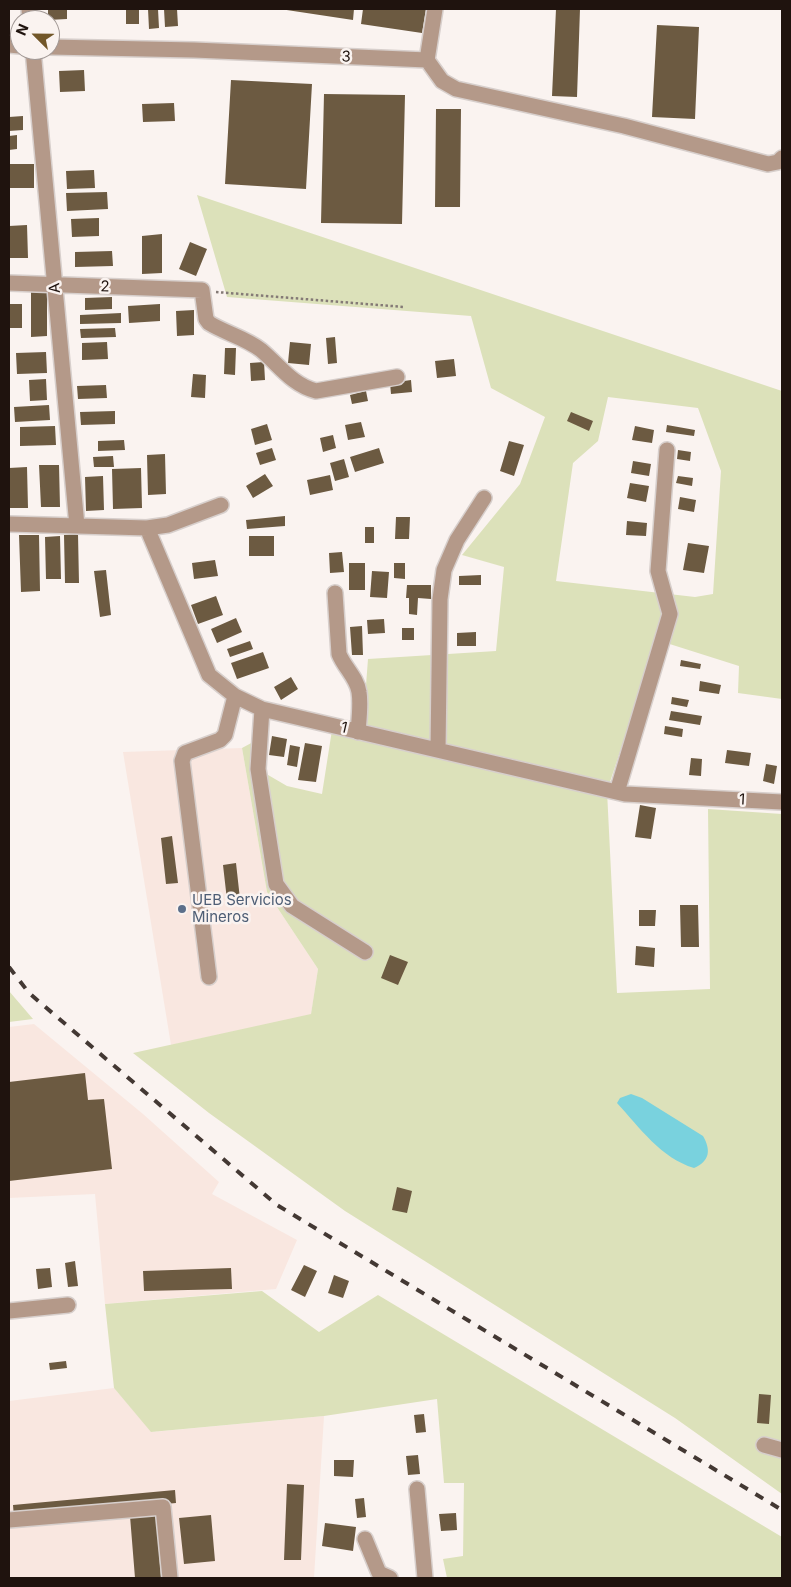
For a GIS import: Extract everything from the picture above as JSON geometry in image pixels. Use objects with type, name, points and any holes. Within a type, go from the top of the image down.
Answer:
[{"type":"street","points":[[435,9],[427,60],[442,80],[456,90],[624,126],[768,164],[778,162],[782,158]]},
{"type":"street","name":"3","points":[[60,46],[427,60]]},
{"type":"street","name":"A","points":[[34,60],[77,526]]},
{"type":"street","name":"2","points":[[9,283],[202,290]]},
{"type":"street","points":[[202,290],[206,319],[209,323],[260,350],[288,376],[306,388],[316,391],[397,377]]},
{"type":"street","points":[[617,792],[670,614],[658,571],[667,450]]},
{"type":"street","points":[[438,750],[440,599],[444,570],[457,540],[484,498]]},
{"type":"street","points":[[9,524],[147,528],[168,525],[220,505]]},
{"type":"street","name":"1","points":[[147,528],[209,675],[235,696],[262,709],[617,792],[782,802]]},
{"type":"street","points":[[336,594],[339,654],[359,692],[358,732]]},
{"type":"street","points":[[209,978],[182,761],[185,754],[220,740],[225,735],[235,696]]},
{"type":"street","points":[[262,709],[258,769],[276,884],[292,906],[365,952]]},
{"type":"street","points":[[9,1311],[68,1305]]},
{"type":"street","points":[[764,1446],[782,1450]]},
{"type":"street","points":[[417,1489],[425,1578]]},
{"type":"street","points":[[9,1520],[163,1508],[170,1578]]},
{"type":"street","points":[[365,1539],[379,1573],[390,1578]]},
{"type":"path","points":[[202,290],[404,307]]},
{"type":"shaded area","name":"UEB Servicios Mineros","points":[[242,748],[267,892],[318,969],[311,1015],[171,1045],[123,752]]},
{"type":"shaded area","points":[[34,1024],[143,1114],[219,1182],[212,1194],[297,1240],[276,1289],[105,1304],[95,1194],[9,1198],[9,1027]]},
{"type":"shaded area","points":[[114,1388],[152,1432],[324,1416],[314,1578],[9,1578],[9,1401]]},
{"type":"green space","points":[[197,195],[782,391],[782,699],[738,693],[739,666],[657,640],[607,791],[617,993],[710,989],[708,809],[782,814],[782,1494],[675,1418],[345,1211],[209,1113],[133,1053],[311,1014],[318,969],[267,892],[242,748],[255,741],[263,772],[287,786],[322,794],[332,730],[362,738],[368,659],[496,651],[504,567],[462,555],[520,484],[545,417],[491,388],[471,316],[227,297]],"holes":[[[608,397],[698,408],[721,471],[713,594],[695,597],[556,581],[573,463],[598,441]]]},
{"type":"green space","points":[[9,991],[33,1019],[9,1022]]},
{"type":"green space","points":[[262,1291],[319,1332],[378,1295],[782,1537],[782,1578],[447,1578],[443,1559],[463,1556],[464,1483],[444,1483],[437,1399],[324,1416],[151,1432],[114,1388],[105,1304]]},
{"type":"water","points":[[631,1094],[642,1098],[703,1136],[708,1155],[703,1162],[694,1168],[661,1150],[617,1103],[620,1098]]},
{"type":"building","points":[[67,9],[67,19],[60,19],[60,10],[48,10]]},
{"type":"building","points":[[126,9],[139,9],[139,24],[126,24]]},
{"type":"building","points":[[148,9],[158,9],[159,28],[149,29]]},
{"type":"building","points":[[164,9],[177,9],[178,26],[165,27]]},
{"type":"building","points":[[280,9],[354,9],[353,20]]},
{"type":"building","points":[[363,9],[426,9],[422,33],[361,24]]},
{"type":"building","points":[[556,9],[580,9],[577,97],[552,96]]},
{"type":"building","points":[[657,25],[699,27],[695,119],[652,117]]},
{"type":"building","points":[[84,70],[85,91],[60,92],[59,71]]},
{"type":"building","points":[[231,80],[312,84],[306,189],[225,184]]},
{"type":"building","points":[[324,94],[405,95],[402,224],[321,223]]},
{"type":"building","points":[[174,103],[175,121],[143,122],[142,104]]},
{"type":"building","points":[[436,109],[461,109],[460,207],[435,207]]},
{"type":"building","points":[[23,116],[23,130],[9,131],[9,117]]},
{"type":"building","points":[[17,135],[17,149],[9,150],[9,136]]},
{"type":"building","points":[[9,164],[34,164],[34,188],[9,188]]},
{"type":"building","points":[[94,170],[95,188],[67,189],[66,171]]},
{"type":"building","points":[[107,192],[108,209],[67,211],[66,193]]},
{"type":"building","points":[[99,218],[99,236],[72,237],[71,219]]},
{"type":"building","points":[[27,225],[28,258],[9,258],[9,226]]},
{"type":"building","points":[[162,234],[162,273],[142,274],[142,236]]},
{"type":"building","points":[[190,242],[207,249],[196,276],[179,269]]},
{"type":"building","points":[[112,251],[113,266],[75,267],[75,252]]},
{"type":"building","points":[[31,290],[47,290],[47,336],[31,337]]},
{"type":"building","points":[[112,297],[112,309],[85,310],[85,298]]},
{"type":"building","points":[[9,304],[22,304],[22,328],[9,328]]},
{"type":"building","points":[[160,304],[160,321],[129,323],[128,306]]},
{"type":"building","points":[[194,310],[194,335],[177,336],[176,311]]},
{"type":"building","points":[[121,313],[121,323],[80,324],[80,315]]},
{"type":"building","points":[[115,328],[116,337],[81,338],[80,329]]},
{"type":"building","points":[[335,337],[337,363],[328,364],[326,338]]},
{"type":"building","points":[[107,342],[108,359],[82,360],[82,343]]},
{"type":"building","points":[[290,342],[311,344],[309,365],[288,363]]},
{"type":"building","points":[[225,348],[236,348],[235,375],[224,374]]},
{"type":"building","points":[[46,352],[47,373],[17,374],[16,353]]},
{"type":"building","points":[[454,359],[456,376],[437,378],[435,361]]},
{"type":"building","points":[[264,362],[265,380],[251,381],[250,363]]},
{"type":"building","points":[[193,374],[206,375],[205,398],[191,397]]},
{"type":"building","points":[[46,379],[47,400],[30,401],[29,380]]},
{"type":"building","points":[[411,380],[412,392],[391,394],[390,383]]},
{"type":"building","points":[[106,385],[107,398],[78,399],[77,386]]},
{"type":"building","points":[[366,391],[368,401],[352,404],[350,395]]},
{"type":"building","points":[[49,405],[50,420],[15,422],[14,407]]},
{"type":"building","points":[[115,411],[115,424],[81,425],[80,412]]},
{"type":"building","points":[[571,412],[593,421],[589,431],[567,421]]},
{"type":"building","points":[[361,422],[365,437],[348,440],[345,425]]},
{"type":"building","points":[[267,424],[272,440],[255,445],[251,429]]},
{"type":"building","points":[[667,425],[695,430],[694,436],[666,432]]},
{"type":"building","points":[[55,426],[56,445],[20,446],[20,427]]},
{"type":"building","points":[[635,426],[654,430],[652,443],[632,440]]},
{"type":"building","points":[[333,435],[336,448],[323,452],[320,438]]},
{"type":"building","points":[[124,440],[125,450],[98,451],[98,441]]},
{"type":"building","points":[[509,441],[524,445],[514,476],[500,471]]},
{"type":"building","points":[[272,448],[276,460],[260,465],[256,453]]},
{"type":"building","points":[[379,448],[384,463],[355,472],[350,457]]},
{"type":"building","points":[[678,450],[691,452],[690,461],[677,459]]},
{"type":"building","points":[[165,454],[166,494],[148,495],[147,455]]},
{"type":"building","points":[[113,456],[114,467],[94,467],[93,457]]},
{"type":"building","points":[[344,459],[349,477],[335,481],[330,463]]},
{"type":"building","points":[[633,461],[651,464],[649,476],[631,473]]},
{"type":"building","points":[[39,465],[59,465],[60,507],[41,507]]},
{"type":"building","points":[[27,467],[28,508],[9,508],[9,468]]},
{"type":"building","points":[[141,468],[142,508],[113,509],[112,469]]},
{"type":"building","points":[[265,474],[273,486],[253,498],[246,486]]},
{"type":"building","points":[[330,475],[333,490],[310,495],[307,480]]},
{"type":"building","points":[[103,476],[104,510],[86,511],[85,477]]},
{"type":"building","points":[[678,476],[693,478],[692,486],[676,483]]},
{"type":"building","points":[[630,483],[649,486],[646,502],[627,498]]},
{"type":"building","points":[[680,497],[696,500],[694,512],[678,509]]},
{"type":"building","points":[[285,516],[285,526],[247,529],[246,520]]},
{"type":"building","points":[[396,517],[410,517],[409,539],[395,539]]},
{"type":"building","points":[[627,521],[647,523],[646,536],[626,535]]},
{"type":"building","points":[[365,527],[374,527],[374,543],[365,543]]},
{"type":"building","points":[[78,534],[79,583],[65,583],[64,535]]},
{"type":"building","points":[[19,535],[39,535],[40,591],[21,592]]},
{"type":"building","points":[[60,536],[61,579],[46,579],[45,537]]},
{"type":"building","points":[[249,536],[274,536],[274,556],[249,556]]},
{"type":"building","points":[[688,543],[709,546],[704,573],[683,570]]},
{"type":"building","points":[[342,552],[344,572],[330,573],[329,553]]},
{"type":"building","points":[[215,560],[218,576],[194,579],[192,563]]},
{"type":"building","points":[[349,563],[365,563],[365,590],[349,590]]},
{"type":"building","points":[[394,563],[405,563],[405,579],[394,578]]},
{"type":"building","points":[[106,570],[111,615],[100,617],[94,571]]},
{"type":"building","points":[[372,571],[389,572],[387,598],[370,597]]},
{"type":"building","points":[[481,575],[481,585],[459,585],[459,576]]},
{"type":"building","points":[[407,585],[431,585],[431,599],[418,598],[417,615],[409,614],[409,598],[406,598]]},
{"type":"building","points":[[216,596],[223,615],[198,624],[191,605]]},
{"type":"building","points":[[236,618],[242,632],[217,643],[211,629]]},
{"type":"building","points":[[384,619],[385,633],[368,634],[367,620]]},
{"type":"building","points":[[362,626],[363,655],[352,655],[350,627]]},
{"type":"building","points":[[402,628],[414,628],[414,640],[402,640]]},
{"type":"building","points":[[476,632],[476,646],[457,646],[457,633]]},
{"type":"building","points":[[250,641],[253,649],[230,657],[227,649]]},
{"type":"building","points":[[263,652],[269,668],[237,679],[231,663]]},
{"type":"building","points":[[681,660],[701,664],[700,669],[680,666]]},
{"type":"building","points":[[291,677],[298,689],[281,700],[274,687]]},
{"type":"building","points":[[700,681],[721,685],[719,694],[699,691]]},
{"type":"building","points":[[672,697],[689,700],[687,707],[671,704]]},
{"type":"building","points":[[671,711],[702,716],[700,725],[669,720]]},
{"type":"building","points":[[665,726],[683,729],[682,737],[664,734]]},
{"type":"building","points":[[272,736],[287,739],[284,757],[269,755]]},
{"type":"building","points":[[305,743],[322,746],[316,782],[298,780]]},
{"type":"building","points":[[290,745],[300,747],[297,767],[287,765]]},
{"type":"building","points":[[727,750],[751,753],[749,766],[725,763]]},
{"type":"building","points":[[691,758],[702,759],[701,776],[689,775]]},
{"type":"building","points":[[766,764],[777,766],[774,784],[763,781]]},
{"type":"building","points":[[640,805],[656,808],[651,839],[635,837]]},
{"type":"building","points":[[172,836],[178,883],[166,884],[161,838]]},
{"type":"building","points":[[236,863],[240,899],[227,900],[223,865]]},
{"type":"building","points":[[680,905],[698,905],[699,947],[681,947]]},
{"type":"building","points":[[639,910],[656,910],[655,926],[639,926]]},
{"type":"building","points":[[636,946],[655,948],[654,967],[635,965]]},
{"type":"building","points":[[390,955],[408,962],[398,985],[381,978]]},
{"type":"building","points":[[85,1073],[88,1100],[104,1099],[112,1169],[9,1181],[9,1082]]},
{"type":"building","points":[[397,1187],[412,1191],[407,1213],[392,1210]]},
{"type":"building","points":[[75,1261],[78,1286],[68,1287],[65,1263]]},
{"type":"building","points":[[304,1265],[317,1271],[305,1297],[291,1290]]},
{"type":"building","points":[[50,1268],[52,1287],[38,1289],[36,1269]]},
{"type":"building","points":[[231,1268],[232,1289],[144,1291],[143,1271]]},
{"type":"building","points":[[334,1275],[349,1281],[343,1298],[328,1293]]},
{"type":"building","points":[[66,1361],[67,1368],[50,1370],[49,1363]]},
{"type":"building","points":[[759,1394],[771,1395],[769,1424],[757,1423]]},
{"type":"building","points":[[424,1414],[426,1432],[416,1433],[414,1415]]},
{"type":"building","points":[[418,1455],[420,1474],[408,1475],[406,1456]]},
{"type":"building","points":[[334,1460],[354,1460],[353,1477],[334,1476]]},
{"type":"building","points":[[287,1484],[304,1485],[301,1560],[284,1560]]},
{"type":"building","points":[[175,1490],[176,1503],[14,1518],[13,1505]]},
{"type":"building","points":[[364,1498],[366,1517],[357,1518],[355,1499]]},
{"type":"building","points":[[456,1513],[457,1530],[441,1531],[439,1514]]},
{"type":"building","points":[[156,1514],[161,1578],[135,1578],[130,1516]]},
{"type":"building","points":[[211,1515],[215,1561],[184,1564],[179,1518]]},
{"type":"building","points":[[325,1523],[356,1527],[353,1551],[322,1546]]},
{"type":"railway","points":[[9,967],[29,993],[277,1205],[782,1510]]},
{"type":"place","name":"UEB Servicios Mineros","points":[[182,909]]}]
